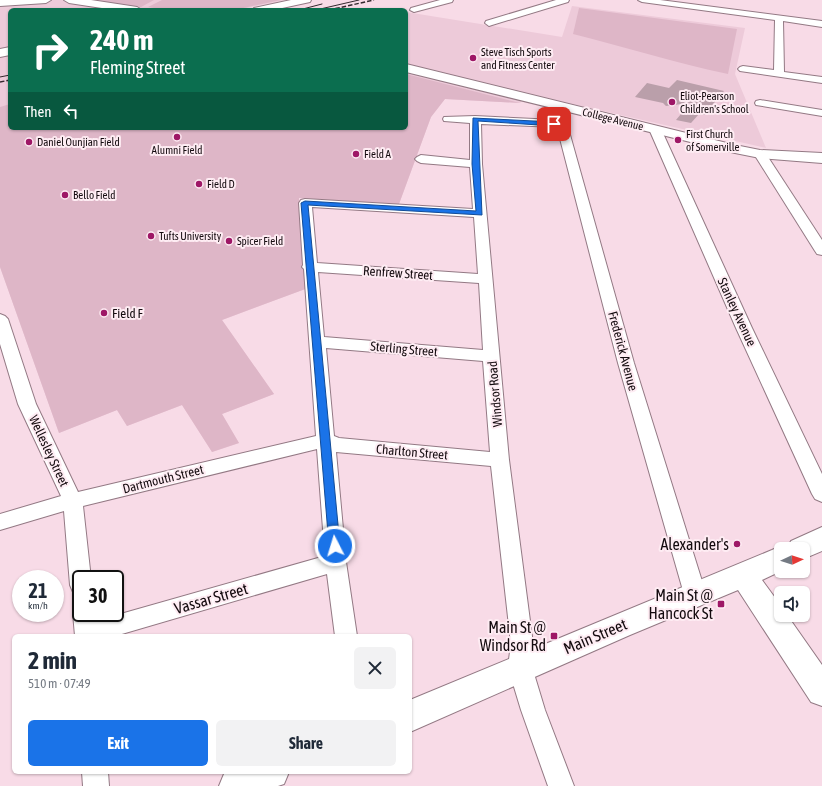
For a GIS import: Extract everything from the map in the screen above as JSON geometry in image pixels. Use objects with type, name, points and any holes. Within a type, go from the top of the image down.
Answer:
[{"type":"street","points":[[0,3],[46,0]]},
{"type":"street","points":[[69,0],[123,8]]},
{"type":"street","points":[[268,8],[306,0]]},
{"type":"street","points":[[414,10],[449,0]]},
{"type":"street","points":[[489,23],[565,0]]},
{"type":"street","points":[[642,0],[695,3],[822,24]]},
{"type":"street","points":[[779,18],[779,74]]},
{"type":"street","name":"College Avenue","points":[[408,68],[760,154],[822,158]]},
{"type":"street","points":[[743,69],[822,80]]},
{"type":"street","points":[[760,104],[822,113]]},
{"type":"street","name":"Frederick Avenue","points":[[560,106],[562,124],[626,363],[695,594]]},
{"type":"street","points":[[448,119],[562,124]]},
{"type":"street","name":"Windsor Road","points":[[475,119],[476,164],[500,460],[522,644],[520,667]]},
{"type":"street","name":"Stanley Avenue","points":[[655,129],[721,278],[822,494]]},
{"type":"street","points":[[760,154],[822,251]]},
{"type":"street","points":[[421,159],[476,164]]},
{"type":"street","points":[[346,634],[336,562],[309,267],[305,203],[480,214]]},
{"type":"street","name":"Renfrew Street","points":[[309,267],[486,279]]},
{"type":"street","name":"Wellesley Street","points":[[0,319],[27,404],[73,501],[80,570]]},
{"type":"street","name":"Sterling Street","points":[[316,342],[491,356]]},
{"type":"street","name":"Dartmouth Street","points":[[0,522],[73,501],[326,440]]},
{"type":"street","name":"Charlton Street","points":[[326,440],[336,445],[500,460]]},
{"type":"street","points":[[810,544],[822,538]]},
{"type":"street","name":"Main Street","points":[[412,715],[520,667],[695,594],[744,576],[774,561]]},
{"type":"street","name":"Vassar Street","points":[[85,628],[336,562]]},
{"type":"street","points":[[744,576],[822,692]]},
{"type":"street","points":[[520,667],[562,786]]},
{"type":"street","points":[[96,774],[96,786]]},
{"type":"street","points":[[236,786],[267,774]]},
{"type":"shaded area","name":"Tufts University","points":[[0,0],[286,0],[247,8],[8,8],[8,130],[408,130],[408,12],[562,37],[572,6],[745,28],[735,74],[766,148],[528,94],[520,103],[445,99],[431,117],[399,204],[299,198],[308,288],[222,320],[274,394],[222,414],[239,443],[212,452],[182,405],[127,426],[117,410],[59,433],[0,267]]},
{"type":"shaded area","points":[[92,0],[154,0],[141,7]]},
{"type":"shaded area","points":[[162,0],[281,0],[243,8],[148,7]]},
{"type":"shaded area","points":[[579,8],[737,29],[728,74],[573,34]]},
{"type":"shaded area","name":"Tufts University","points":[[408,75],[520,103],[445,99],[431,117],[399,204],[299,198],[308,288],[222,320],[274,394],[222,414],[239,443],[212,452],[182,405],[127,426],[117,410],[59,433],[0,267],[0,107],[8,105],[8,130],[408,130]]},
{"type":"building","points":[[677,80],[724,91],[704,115],[699,114],[691,123],[676,120],[690,103],[666,106],[663,103],[635,97],[647,83],[669,88]]},
{"type":"tram line","points":[[325,8],[359,0]]},
{"type":"tram line","points":[[307,8],[322,4]]},
{"type":"tram line","points":[[0,77],[8,75]]},
{"type":"railway","points":[[338,8],[374,0]]},
{"type":"railway","points":[[0,82],[8,80]]},
{"type":"place","name":"Steve Tisch Sports and Fitness Center","points":[[473,58]]},
{"type":"place","name":"Eliot-Pearson Children's School","points":[[672,102]]},
{"type":"place","name":"Alumni Field","points":[[177,137]]},
{"type":"place","name":"First Church of Somerville","points":[[678,140]]},
{"type":"place","name":"Daniel Ounjian Field","points":[[29,142]]},
{"type":"place","name":"Field A","points":[[356,154]]},
{"type":"place","name":"Field D","points":[[199,184]]},
{"type":"place","name":"Bello Field","points":[[65,195]]},
{"type":"place","name":"Tufts University","points":[[151,236]]},
{"type":"place","name":"Spicer Field","points":[[229,241]]},
{"type":"place","name":"Field F","points":[[104,313]]},
{"type":"place","name":"Alexander's","points":[[737,544]]},
{"type":"place","name":"Main St @ Hancock St","points":[[721,604]]},
{"type":"place","name":"Main St @ Windsor Rd","points":[[554,636]]},
{"type":"route","points":[[335,546],[305,203],[480,214],[476,164],[475,119],[554,124]]}]
